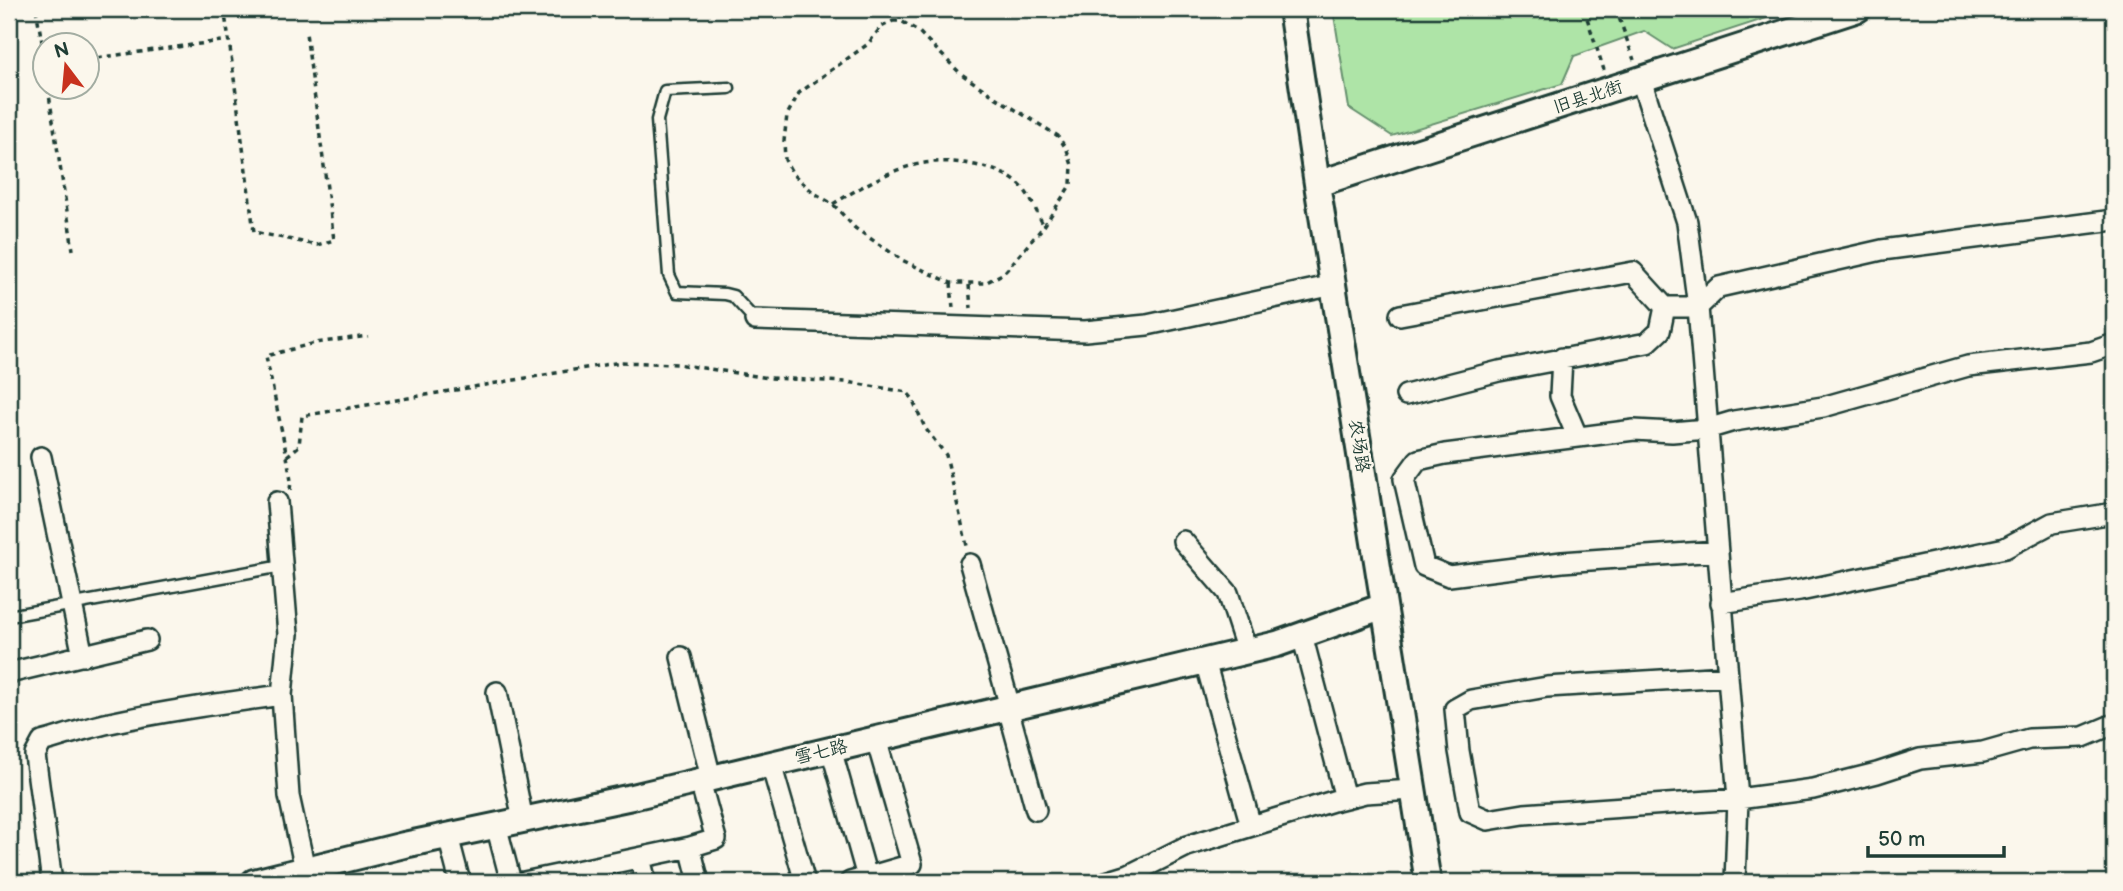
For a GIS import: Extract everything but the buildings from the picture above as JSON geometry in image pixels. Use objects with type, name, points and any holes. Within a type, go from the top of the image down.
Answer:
[{"type":"street","name":"农场路","points":[[1291,9],[1428,882]]},
{"type":"street","name":"旧县北街","points":[[1317,184],[1858,9]]},
{"type":"street","points":[[1642,80],[1687,222],[1698,307],[1738,799],[1735,882]]},
{"type":"street","points":[[1400,315],[1633,272],[1665,307],[1698,307],[1719,288],[1882,250],[2114,220]]},
{"type":"street","points":[[755,320],[1085,331],[1147,325],[1334,285]]},
{"type":"street","points":[[1406,395],[1499,371],[1647,343],[1660,331],[1665,307]]},
{"type":"street","points":[[1717,551],[1562,562],[1449,576],[1424,566],[1404,479],[1418,460],[1445,454],[1634,430],[1672,432],[1707,429],[1734,421],[1823,407],[1968,366],[2091,352],[2114,344]]},
{"type":"street","points":[[1562,358],[1560,396],[1577,436]]},
{"type":"street","points":[[41,457],[83,656]]},
{"type":"street","points":[[277,502],[288,634],[282,695],[289,796],[305,869]]},
{"type":"street","points":[[1721,603],[1800,591],[2005,548],[2052,523],[2114,513]]},
{"type":"street","points":[[1183,541],[1228,593],[1247,651]]},
{"type":"street","points":[[970,564],[1036,810]]},
{"type":"street","name":"雪七路","points":[[254,882],[771,764],[1277,644],[1384,606]]},
{"type":"street","points":[[1301,635],[1345,798]]},
{"type":"street","points":[[9,673],[147,640]]},
{"type":"street","points":[[524,882],[560,878],[716,839],[681,657]]},
{"type":"street","points":[[1205,661],[1251,827]]},
{"type":"street","points":[[1727,676],[1547,687],[1471,700],[1455,709],[1470,812],[1488,820],[1524,814],[1738,799],[1813,789],[1920,759],[1983,752],[2029,739],[2083,737],[2114,724]]},
{"type":"street","points":[[496,692],[523,820]]},
{"type":"street","points":[[52,882],[35,755],[42,742],[124,720],[282,695]]},
{"type":"street","points":[[831,750],[859,880],[912,864],[876,739]]},
{"type":"street","points":[[771,764],[805,882]]},
{"type":"street","points":[[1105,882],[1129,875],[1187,846],[1345,798],[1365,793],[1413,790]]},
{"type":"street","points":[[496,825],[511,882]]},
{"type":"street","points":[[448,836],[460,882]]},
{"type":"street","points":[[690,847],[699,882]]},
{"type":"street","points":[[640,858],[646,882]]},
{"type":"lane","points":[[729,88],[665,91],[657,120],[669,275],[677,292],[733,296],[755,320]]},
{"type":"lane","points":[[9,617],[282,566]]},
{"type":"path","points":[[36,9],[40,32]]},
{"type":"path","points":[[224,9],[254,232],[317,245],[334,240],[306,33]]},
{"type":"path","points":[[1584,9],[1611,90]]},
{"type":"path","points":[[1616,9],[1642,80]]},
{"type":"path","points":[[893,21],[901,21],[918,31],[960,73],[1058,136],[1072,165],[1071,184],[1044,226],[1004,273],[985,283],[951,283],[902,260],[855,228],[833,204],[814,193],[793,174],[785,160],[787,115],[799,93],[868,44],[881,27],[893,21]]},
{"type":"path","points":[[102,57],[229,40]]},
{"type":"path","points":[[50,102],[73,250]]},
{"type":"path","points":[[833,204],[891,171],[925,161],[963,163],[993,169],[1017,181],[1044,226]]},
{"type":"path","points":[[951,283],[963,327]]},
{"type":"path","points":[[963,327],[969,284]]},
{"type":"path","points":[[277,502],[290,495],[291,481],[266,356],[315,343],[368,336]]},
{"type":"path","points":[[287,456],[299,446],[302,416],[621,362],[677,364],[738,375],[847,382],[880,387],[907,392],[925,428],[946,455],[970,564]]},
{"type":"green space","points":[[1333,9],[1794,9],[1672,49],[1644,31],[1574,56],[1562,84],[1392,136],[1349,108]]}]
